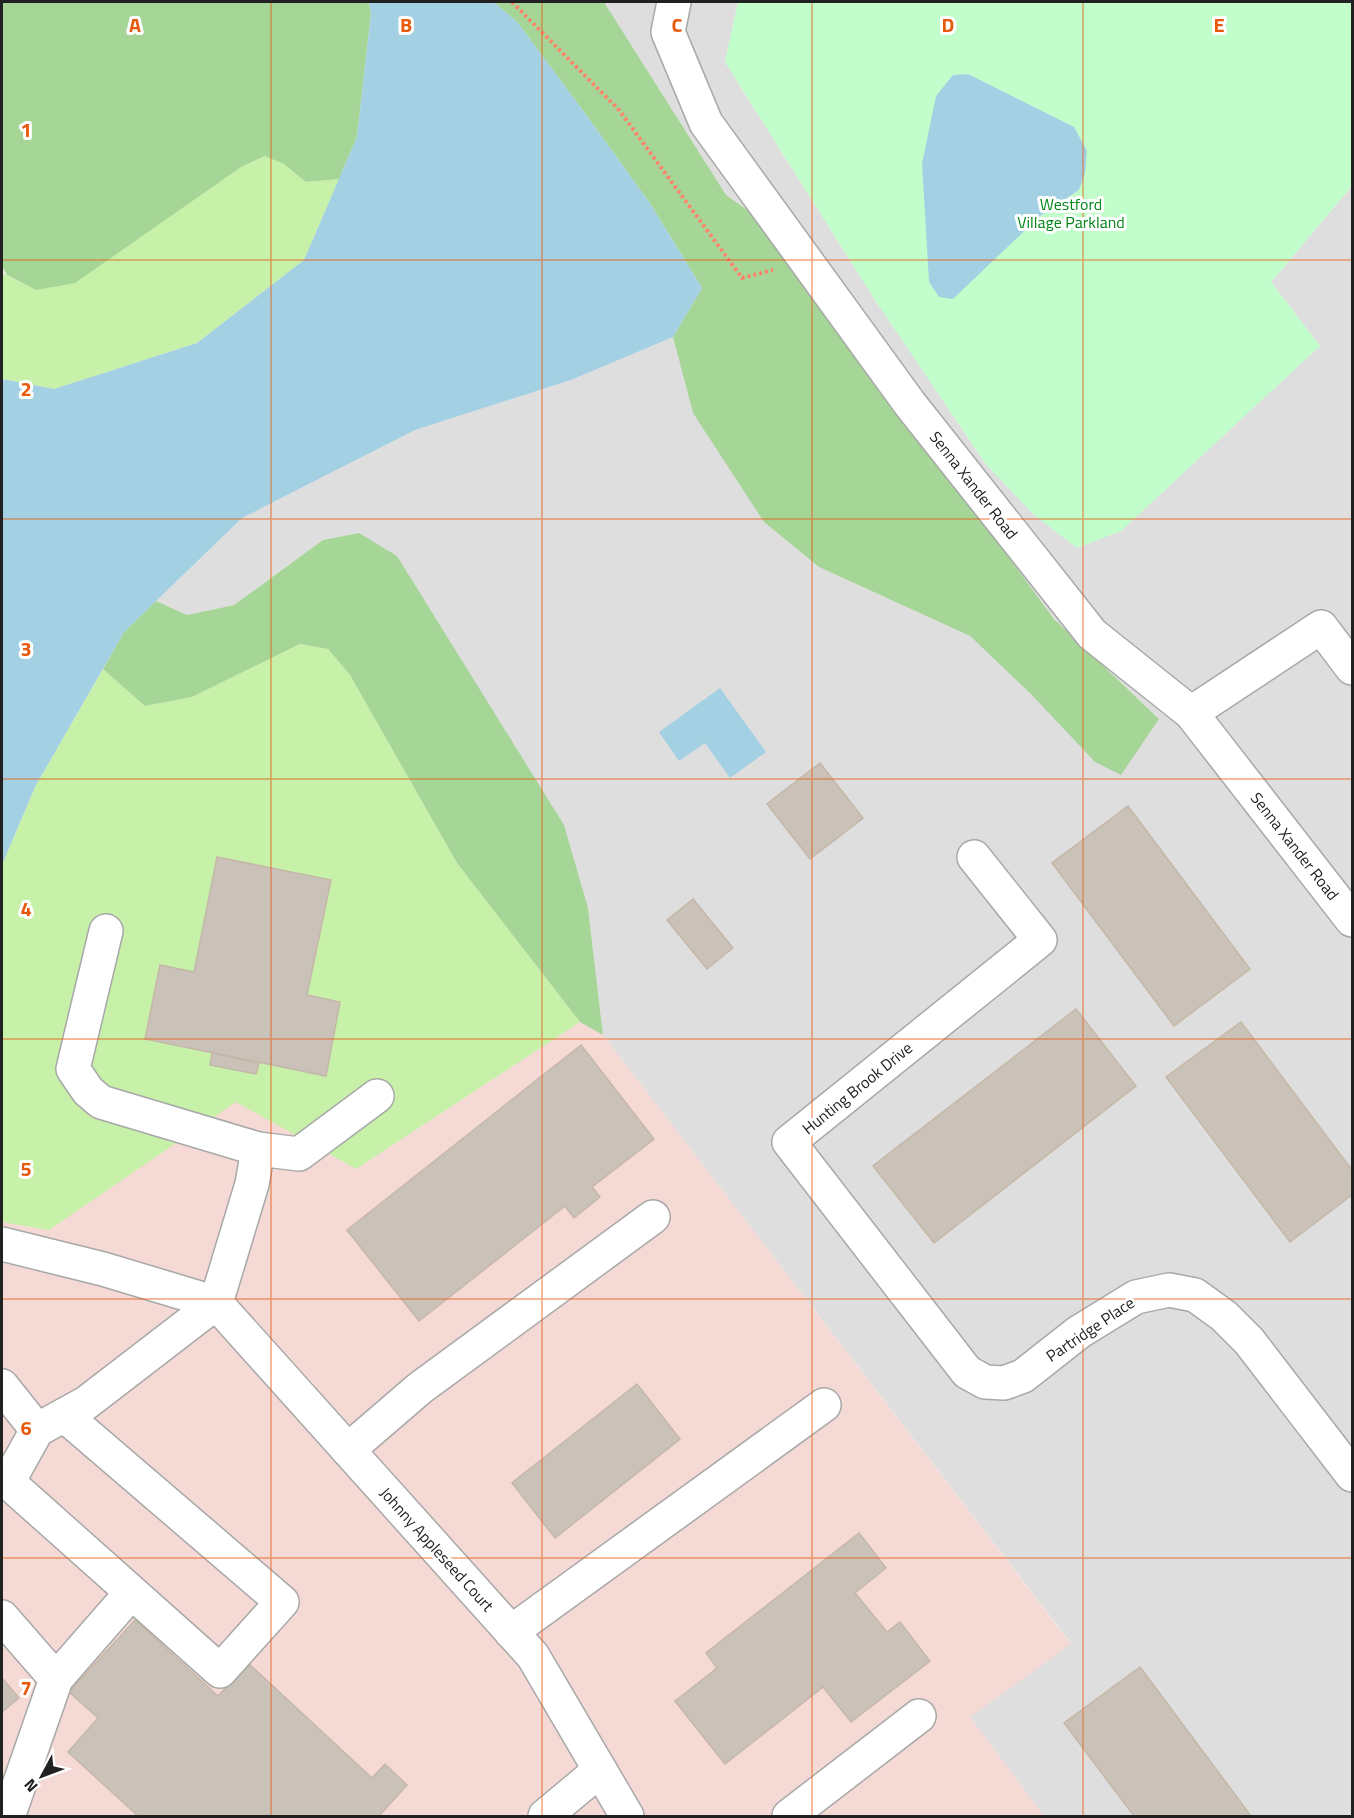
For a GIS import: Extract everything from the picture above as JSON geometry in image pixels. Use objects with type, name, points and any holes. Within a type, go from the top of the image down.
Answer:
[{"type":"street","name":"Senna Xander Road","points":[[674,2],[668,32],[706,123],[910,404],[1092,634],[1191,713],[1353,920]]},
{"type":"street","points":[[1191,713],[1321,627],[1353,668]]},
{"type":"street","name":"Hunting Brook Drive","points":[[968,1372],[789,1142],[1040,940],[974,857]]},
{"type":"street","points":[[106,931],[73,1069],[88,1091],[101,1102],[258,1149],[298,1154],[377,1096]]},
{"type":"street","points":[[2,1386],[50,1423],[282,1602],[220,1671],[4,1484],[50,1423],[86,1403],[216,1303],[252,1184],[258,1149]]},
{"type":"street","points":[[348,1450],[420,1388],[653,1216]]},
{"type":"street","points":[[2,1244],[103,1269],[216,1303]]},
{"type":"street","name":"Partridge Place","points":[[968,1372],[985,1382],[1004,1383],[1023,1376],[1080,1332],[1137,1297],[1169,1290],[1194,1295],[1224,1316],[1249,1341],[1353,1475]]},
{"type":"street","name":"Johnny Appleseed Court","points":[[216,1303],[533,1656],[627,1816]]},
{"type":"street","points":[[511,1632],[824,1406]]},
{"type":"street","points":[[7,1812],[56,1678],[132,1593]]},
{"type":"street","points":[[2,1617],[56,1678]]},
{"type":"street","points":[[789,1816],[919,1716]]},
{"type":"street","points":[[545,1816],[600,1770]]},
{"type":"path","points":[[512,2],[619,110],[742,278],[806,261]]},
{"type":"shaded area","points":[[604,2],[738,2],[725,62],[873,297],[985,463],[1320,346],[1271,282],[1352,186],[1352,1816],[1044,1816],[970,1717],[1071,1643],[603,1035],[588,908],[359,533],[323,540],[234,605],[187,615],[156,601],[242,518],[415,430],[571,380],[673,337],[693,413],[819,567],[970,636],[1031,694],[1159,719],[1054,619],[760,219],[726,195]]},
{"type":"shaded area","points":[[580,1022],[603,1035],[1071,1644],[970,1717],[1044,1816],[2,1816],[2,1222],[49,1230],[236,1101],[356,1169]]},
{"type":"green space","points":[[2,2],[369,2],[371,14],[357,137],[339,179],[306,182],[284,164],[265,156],[241,167],[75,283],[36,290],[7,275],[2,267]]},
{"type":"green space","points":[[494,2],[604,2],[726,195],[760,219],[1054,619],[1159,719],[1121,775],[1095,762],[1031,694],[970,636],[819,567],[764,522],[693,413],[673,337],[702,288],[649,202],[584,112],[518,23]]},
{"type":"green space","name":"Westford Village Parkland","points":[[738,2],[1352,2],[1352,186],[1271,282],[1320,346],[1121,531],[1077,548],[1033,514],[985,463],[873,297],[725,62]]},
{"type":"green space","points":[[266,156],[284,163],[306,182],[339,179],[304,260],[197,343],[54,389],[2,379],[2,273],[36,290],[241,167]]},
{"type":"green space","points":[[359,533],[397,556],[564,825],[588,908],[603,1035],[580,1022],[457,863],[350,675],[328,649],[300,644],[192,697],[145,706],[103,669],[124,632],[156,601],[187,615],[234,605],[323,540]]},
{"type":"green space","points":[[300,644],[328,649],[350,675],[457,863],[580,1022],[356,1169],[236,1102],[49,1230],[2,1222],[2,865],[35,787],[103,669],[145,706],[192,697]]},
{"type":"water","points":[[369,2],[494,2],[518,23],[584,112],[649,202],[702,288],[673,337],[571,380],[415,430],[242,518],[124,632],[35,787],[2,865],[2,379],[54,389],[197,343],[304,260],[357,137],[371,14]]},
{"type":"water","points":[[968,74],[1074,127],[1087,151],[1085,173],[1079,190],[1040,216],[953,299],[939,297],[929,282],[922,164],[936,96],[953,75]]},
{"type":"water","points":[[720,688],[766,752],[730,778],[705,743],[679,761],[659,732]]},
{"type":"building","points":[[820,763],[863,818],[810,859],[767,804]]},
{"type":"building","points":[[1128,806],[1250,969],[1174,1026],[1052,863]]},
{"type":"building","points":[[217,857],[331,880],[307,995],[340,1002],[326,1076],[145,1039],[160,965],[194,972]]},
{"type":"building","points":[[693,899],[733,948],[707,969],[667,920]]},
{"type":"building","points":[[1076,1009],[1136,1086],[934,1243],[873,1166]]},
{"type":"building","points":[[1241,1022],[1352,1170],[1352,1195],[1290,1242],[1166,1077]]},
{"type":"building","points":[[581,1045],[654,1139],[592,1187],[600,1197],[574,1218],[565,1206],[419,1321],[347,1230]]},
{"type":"building","points":[[212,1053],[259,1063],[256,1074],[210,1065]]},
{"type":"building","points":[[637,1384],[680,1439],[555,1538],[512,1483]]},
{"type":"building","points":[[859,1533],[886,1568],[855,1593],[887,1632],[900,1622],[930,1661],[851,1722],[823,1687],[725,1764],[675,1701],[717,1668],[706,1653]]},
{"type":"building","points":[[135,1620],[218,1696],[248,1663],[372,1778],[385,1764],[407,1785],[379,1816],[138,1816],[68,1752],[98,1718],[69,1692]]},
{"type":"building","points":[[1140,1667],[1251,1816],[1134,1816],[1064,1723]]},
{"type":"building","points":[[2,1678],[19,1698],[2,1712]]}]
